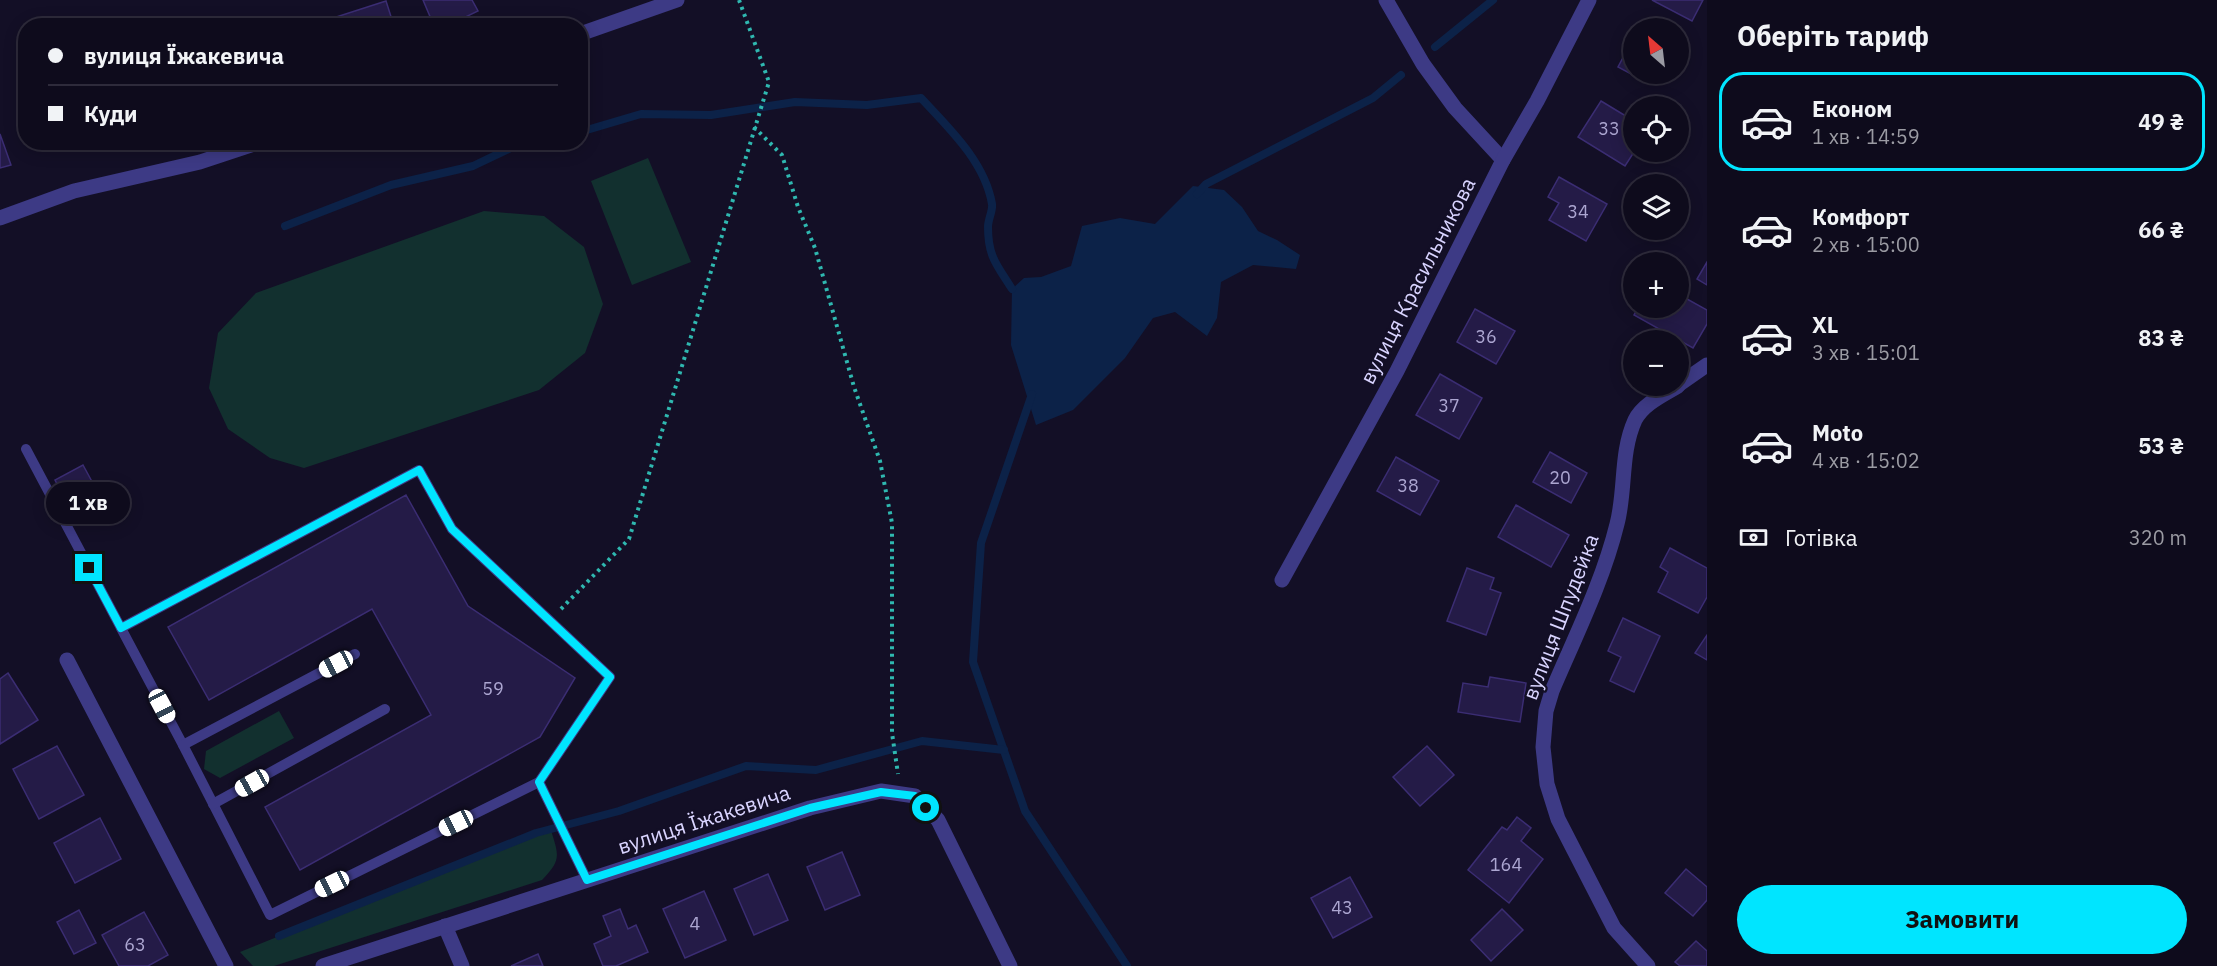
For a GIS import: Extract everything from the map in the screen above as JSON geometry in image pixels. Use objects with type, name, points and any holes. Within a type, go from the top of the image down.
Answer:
[{"type":"street","points":[[588,31],[677,0]]},
{"type":"street","points":[[1386,0],[1423,64],[1449,99],[1503,160]]},
{"type":"street","name":"вулиця Красильникова","points":[[1282,580],[1397,371],[1503,160],[1537,101],[1589,0]]},
{"type":"street","points":[[0,219],[74,191],[200,162],[236,150]]},
{"type":"street","name":"вулиця Шпудейка","points":[[1689,377],[1707,365]]},
{"type":"street","name":"вулиця Шпудейка","points":[[1648,966],[1614,928],[1558,819],[1547,784],[1543,747],[1546,711],[1552,691],[1610,553],[1618,520],[1622,473],[1628,441],[1636,418],[1647,405],[1661,396]]},
{"type":"street","points":[[67,660],[226,966]]},
{"type":"street","name":"вулиця Їжакевича","points":[[323,966],[810,808],[881,792],[915,796]]},
{"type":"street","points":[[915,796],[938,820],[1010,966]]},
{"type":"street","points":[[445,926],[462,966]]},
{"type":"lane","points":[[26,449],[270,915],[539,782],[610,677],[452,529],[419,470],[121,628]]},
{"type":"lane","points":[[183,745],[355,654]]},
{"type":"lane","points":[[213,804],[385,709]]},
{"type":"lane","points":[[539,782],[587,880]]},
{"type":"path","points":[[550,621],[629,539],[769,82],[739,0]]},
{"type":"path","points":[[755,126],[782,155],[798,207],[815,248],[854,387],[880,461],[892,523],[892,732],[896,771],[915,796]]},
{"type":"green space","points":[[648,158],[691,262],[632,285],[591,181]]},
{"type":"green space","points":[[484,211],[544,216],[584,247],[603,304],[585,353],[539,390],[304,468],[270,458],[228,429],[209,388],[218,333],[256,293]]},
{"type":"green space","points":[[279,711],[294,738],[220,778],[204,769],[206,751]]},
{"type":"green space","points":[[550,827],[557,856],[553,867],[542,880],[274,966],[253,966],[240,952]]},
{"type":"water","points":[[1193,186],[1224,190],[1242,207],[1258,231],[1300,255],[1296,269],[1253,265],[1221,282],[1217,318],[1207,336],[1175,312],[1153,318],[1125,358],[1073,410],[1036,425],[1011,345],[1012,289],[1024,278],[1041,277],[1071,266],[1082,226],[1120,218],[1155,224]]},
{"type":"building","points":[[423,0],[472,0],[478,11],[464,18],[431,18]]},
{"type":"building","points":[[1652,0],[1703,0],[1692,21]]},
{"type":"building","points":[[386,1],[391,18],[333,18]]},
{"type":"building","points":[[1623,58],[1623,70],[1618,67]]},
{"type":"building","points":[[1601,101],[1623,114],[1623,162],[1628,162],[1625,166],[1578,137]]},
{"type":"building","points":[[0,134],[11,165],[0,168]]},
{"type":"building","points":[[1559,177],[1607,204],[1586,241],[1549,220],[1559,203],[1548,197]]},
{"type":"building","points":[[1707,262],[1707,285],[1697,279]]},
{"type":"building","points":[[1689,300],[1707,310],[1707,324],[1693,348],[1689,346],[1689,330],[1661,330],[1639,318],[1689,318]]},
{"type":"building","points":[[1475,309],[1515,331],[1496,364],[1457,342]]},
{"type":"building","points":[[1440,374],[1482,398],[1459,439],[1416,415]]},
{"type":"building","points":[[1550,452],[1587,473],[1571,503],[1533,482]]},
{"type":"building","points":[[1396,457],[1439,481],[1420,515],[1377,491]]},
{"type":"building","points":[[83,465],[103,502],[74,517],[55,480]]},
{"type":"building","points":[[406,495],[468,606],[575,678],[540,737],[300,870],[265,807],[431,715],[372,609],[209,700],[168,627]]},
{"type":"building","points":[[1516,505],[1569,535],[1551,567],[1498,537]]},
{"type":"building","points":[[1670,548],[1707,568],[1707,597],[1698,613],[1658,592],[1668,572],[1660,567]]},
{"type":"building","points":[[1467,568],[1494,578],[1490,589],[1501,593],[1486,635],[1447,621]]},
{"type":"building","points":[[1623,618],[1660,636],[1634,692],[1610,681],[1621,657],[1608,651]]},
{"type":"building","points":[[1707,635],[1707,660],[1695,653]]},
{"type":"building","points":[[8,673],[38,720],[0,744],[0,679]]},
{"type":"building","points":[[1490,677],[1526,683],[1520,722],[1458,712],[1463,683],[1488,687]]},
{"type":"building","points":[[57,746],[84,795],[39,819],[13,769]]},
{"type":"building","points":[[1427,746],[1454,775],[1420,806],[1393,777]]},
{"type":"building","points":[[1517,817],[1531,828],[1521,841],[1543,859],[1509,903],[1468,870],[1502,827],[1507,830]]},
{"type":"building","points":[[100,818],[121,859],[75,883],[54,843]]},
{"type":"building","points":[[842,852],[860,895],[825,910],[807,867]]},
{"type":"building","points":[[1686,869],[1707,887],[1707,900],[1693,916],[1665,893]]},
{"type":"building","points":[[768,874],[788,920],[754,935],[734,889]]},
{"type":"building","points":[[1350,877],[1372,917],[1333,938],[1311,898]]},
{"type":"building","points":[[704,891],[726,940],[685,958],[663,909]]},
{"type":"building","points":[[620,909],[628,929],[636,925],[648,952],[616,966],[603,966],[594,944],[611,936],[603,916]]},
{"type":"building","points":[[1502,909],[1523,930],[1491,961],[1471,940]]},
{"type":"building","points":[[79,910],[96,943],[74,954],[57,922]]},
{"type":"building","points":[[144,912],[168,955],[148,966],[119,966],[102,935]]},
{"type":"building","points":[[1696,941],[1707,951],[1707,966],[1680,966],[1675,962]]},
{"type":"building","points":[[538,954],[543,966],[511,966]]},
{"type":"waterway","points":[[1435,47],[1493,0]]},
{"type":"waterway","points":[[1197,194],[1206,184],[1373,98],[1401,75]]},
{"type":"waterway","points":[[588,130],[641,114],[711,115],[795,102],[867,105],[921,98],[964,146],[982,174],[992,204],[988,227],[990,246],[994,260],[1012,289]]},
{"type":"waterway","points":[[285,226],[391,185],[473,166],[506,150]]},
{"type":"waterway","points":[[1032,394],[981,543],[973,662],[1025,811],[1127,966]]},
{"type":"waterway","points":[[279,936],[536,833],[619,811],[746,766],[816,770],[922,741],[1004,750]]},
{"type":"route","points":[[89,568],[121,628],[419,470],[452,529],[610,677],[539,782],[587,880],[810,808],[881,792],[915,796],[926,808]]}]
